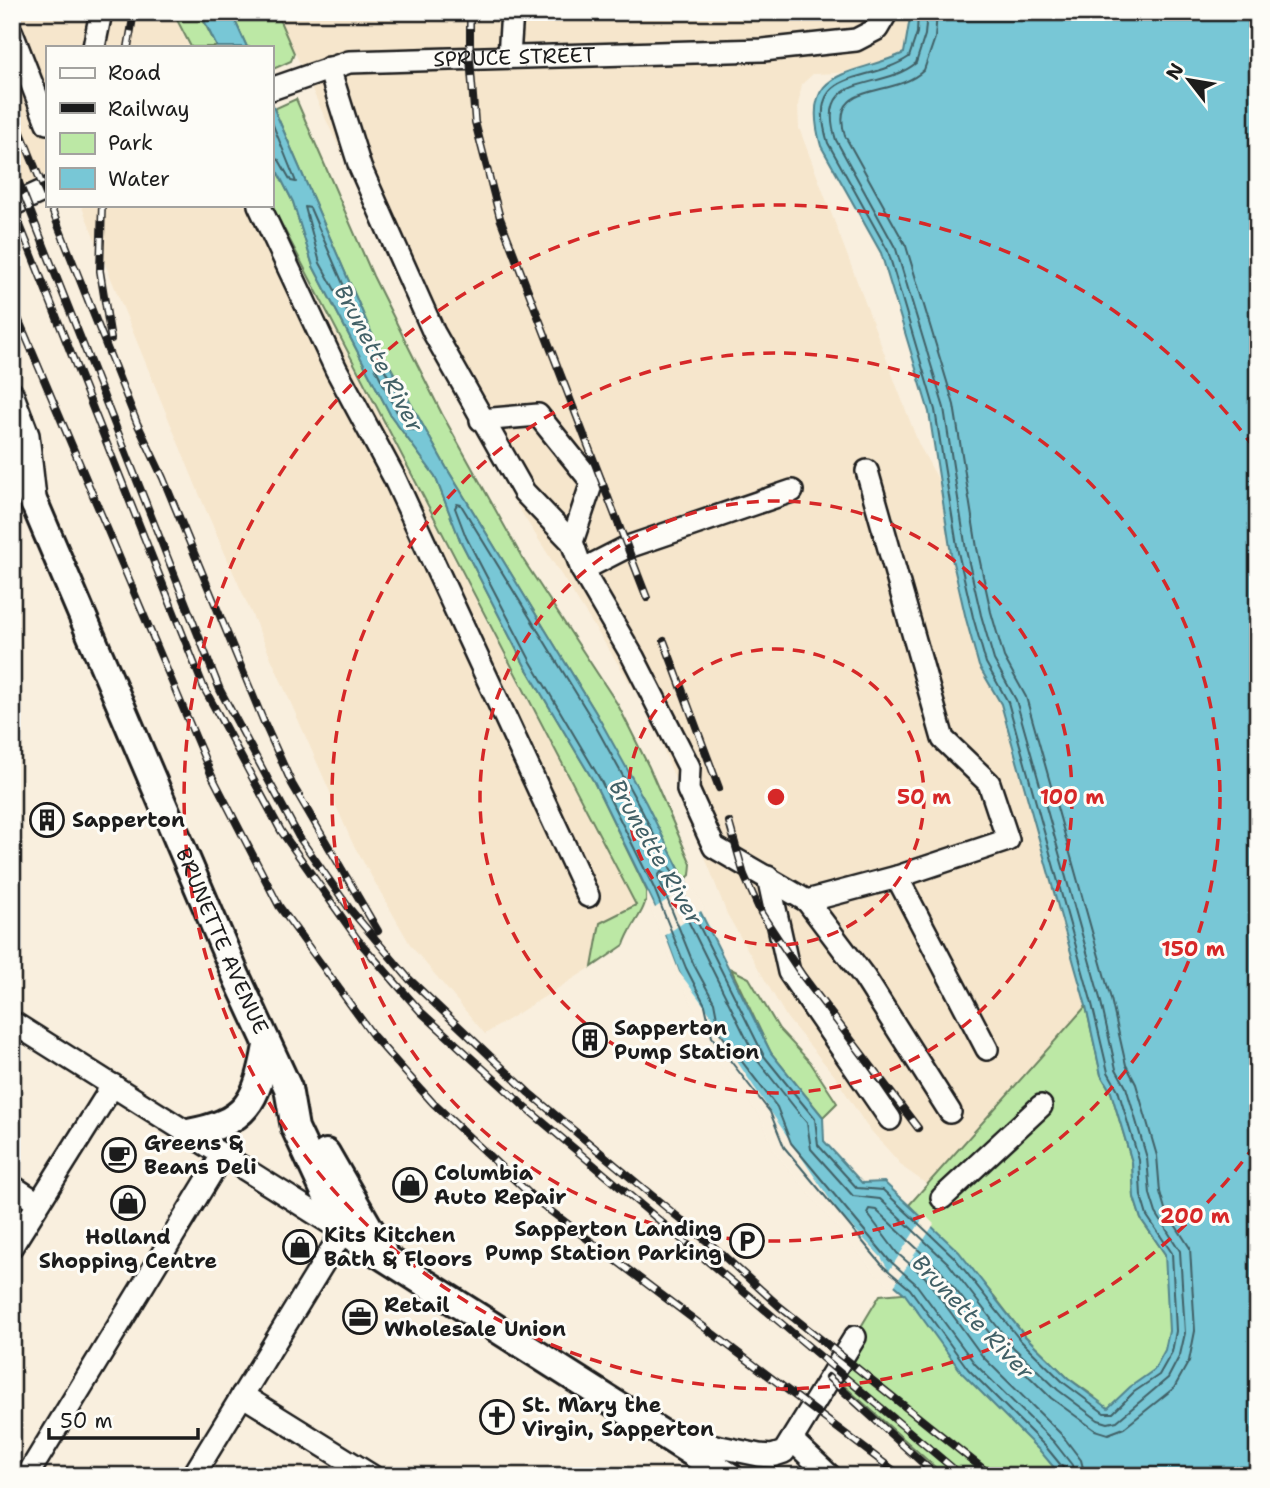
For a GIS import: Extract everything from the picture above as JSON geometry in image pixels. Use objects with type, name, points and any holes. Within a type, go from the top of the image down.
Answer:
[{"type":"main road","name":"BRUNETTE AVENUE","points":[[12,460],[36,507],[267,1046],[288,1088],[295,1128],[342,1231]]},
{"type":"main road","points":[[188,1132],[211,1129],[241,1113],[253,1099],[260,1083],[267,1046]]},
{"type":"main road","points":[[288,1088],[313,1128],[345,1191],[389,1260]]},
{"type":"main road","points":[[342,1231],[729,1476]]},
{"type":"street","points":[[94,46],[101,12]]},
{"type":"street","points":[[509,56],[512,12]]},
{"type":"street","name":"SPRUCE STREET","points":[[278,86],[349,62],[763,50],[856,40],[877,29],[887,12]]},
{"type":"street","points":[[12,33],[46,120]]},
{"type":"street","points":[[329,68],[360,167],[399,260],[434,333],[524,492],[572,542],[582,570],[633,657],[689,767],[688,790],[714,847],[807,901],[865,978],[950,1112]]},
{"type":"street","points":[[12,205],[46,189]]},
{"type":"street","points":[[258,206],[336,369],[394,477],[588,896]]},
{"type":"street","points":[[12,393],[28,435],[36,507]]},
{"type":"street","points":[[481,420],[538,415],[592,482],[572,542]]},
{"type":"street","points":[[807,901],[897,877],[1008,840],[989,783],[943,739],[867,471]]},
{"type":"street","points":[[582,570],[625,548],[792,491]]},
{"type":"street","points":[[768,877],[789,972],[890,1119]]},
{"type":"street","points":[[897,877],[987,1049]]},
{"type":"street","points":[[12,1022],[342,1231],[192,1476]]},
{"type":"street","points":[[12,1246],[113,1085]]},
{"type":"street","points":[[942,1198],[1041,1105]]},
{"type":"street","points":[[27,1476],[223,1154]]},
{"type":"street","points":[[12,1186],[38,1203]]},
{"type":"street","points":[[664,1435],[772,1456],[784,1452],[855,1337]]},
{"type":"street","points":[[242,1395],[372,1476]]},
{"type":"street","points":[[792,1440],[830,1476]]},
{"type":"shaded area","points":[[12,12],[172,12],[189,46],[46,46],[46,174],[12,191]]},
{"type":"shaded area","points":[[276,12],[911,12],[904,53],[876,65],[839,73],[813,74],[802,84],[798,105],[799,128],[919,445],[938,479],[951,554],[979,666],[1001,703],[1086,1006],[928,1185],[904,1168],[866,1125],[834,1075],[787,1018],[727,914],[650,714],[516,504],[433,350]]},
{"type":"shaded area","points":[[81,206],[270,206],[637,909],[600,923],[592,967],[485,1034],[411,946],[352,842],[205,508]]},
{"type":"green space","points":[[173,12],[199,12],[216,46],[190,46]]},
{"type":"green space","points":[[231,12],[276,12],[294,53],[291,61],[273,69],[273,46],[247,46]]},
{"type":"green space","points":[[296,99],[373,276],[442,414],[524,561],[618,705],[649,767],[691,864],[690,875],[685,880],[596,713],[446,467],[371,332],[274,109]]},
{"type":"green space","points":[[273,163],[293,202],[313,266],[391,416],[435,476],[460,540],[525,666],[594,782],[647,891],[644,905],[624,945],[592,967],[600,923],[636,905],[272,206]]},
{"type":"green space","points":[[731,969],[749,978],[779,1029],[810,1062],[837,1103],[823,1117],[771,1053]]},
{"type":"green space","points":[[1086,1006],[1101,1075],[1111,1092],[1132,1162],[1134,1197],[1141,1219],[1165,1254],[1258,1476],[1183,1476],[1071,1383],[1095,1397],[1068,1378],[1024,1335],[994,1296],[909,1205]]},
{"type":"green space","points":[[881,1257],[1111,1476],[945,1476],[832,1375],[880,1295],[903,1293]]},
{"type":"water","points":[[200,12],[231,12],[247,46],[217,46]]},
{"type":"water","name":"Brunette River","points":[[911,12],[1258,12],[1258,1476],[1061,1476],[1041,1452],[963,1374],[904,1293],[878,1271],[764,1116],[679,972],[653,902],[594,782],[525,666],[460,540],[435,476],[391,416],[313,266],[293,202],[273,163],[273,107],[371,332],[446,467],[596,713],[646,803],[771,1053],[823,1117],[824,1141],[862,1183],[884,1182],[959,1252],[1024,1335],[1068,1378],[1108,1408],[1130,1387],[1154,1370],[1165,1350],[1169,1331],[1165,1254],[1141,1219],[1134,1197],[1132,1162],[1111,1092],[1101,1075],[1086,1006],[1001,704],[979,666],[951,554],[929,412],[881,253],[821,146],[816,120],[817,101],[823,88],[834,78],[904,53]]},
{"type":"pier","points":[[691,884],[704,909],[665,935],[679,972],[717,1023],[730,1051],[839,1213],[881,1257],[889,1271],[925,1215],[934,1224],[893,1288],[875,1273],[775,1153],[761,1117],[703,1043],[695,1009],[676,973],[647,898],[647,891],[655,908]]},
{"type":"railway","points":[[128,46],[134,12]]},
{"type":"railway","points":[[470,12],[475,122],[500,218],[647,598]]},
{"type":"railway","points":[[12,110],[46,195]]},
{"type":"railway","points":[[12,165],[220,690],[299,837],[349,908],[409,979],[529,1093],[715,1248],[779,1306],[992,1476]]},
{"type":"railway","points":[[12,205],[204,688],[281,831],[358,940],[421,1012],[525,1107],[962,1476]]},
{"type":"railway","points":[[50,206],[137,423],[163,478],[263,720],[292,784],[378,931]]},
{"type":"railway","points":[[102,206],[100,271],[111,339]]},
{"type":"railway","points":[[12,304],[211,774],[279,906],[374,1037],[433,1103],[536,1200],[901,1476]]},
{"type":"railway","points":[[664,641],[719,788]]},
{"type":"railway","points":[[729,822],[744,875],[761,913],[802,975],[918,1128]]},
{"type":"railway","points":[[828,1377],[937,1476]]},
{"type":"place","name":"Sapperton","points":[[47,820]]},
{"type":"place","name":"Sapperton Pump Station","points":[[590,1040]]},
{"type":"place","name":"Greens & Beans Deli","points":[[119,1155]]},
{"type":"place","name":"Columbia Auto Repair","points":[[410,1185]]},
{"type":"place","name":"Holland Shopping Centre","points":[[128,1203]]},
{"type":"place","name":"Sapperton Landing Pump Station Parking","points":[[747,1241]]},
{"type":"place","name":"Kits Kitchen Bath & Floors","points":[[300,1247]]},
{"type":"place","name":"Retail Wholesale Union","points":[[360,1317]]},
{"type":"place","name":"St. Mary the Virgin, Sapperton","points":[[497,1417]]}]
